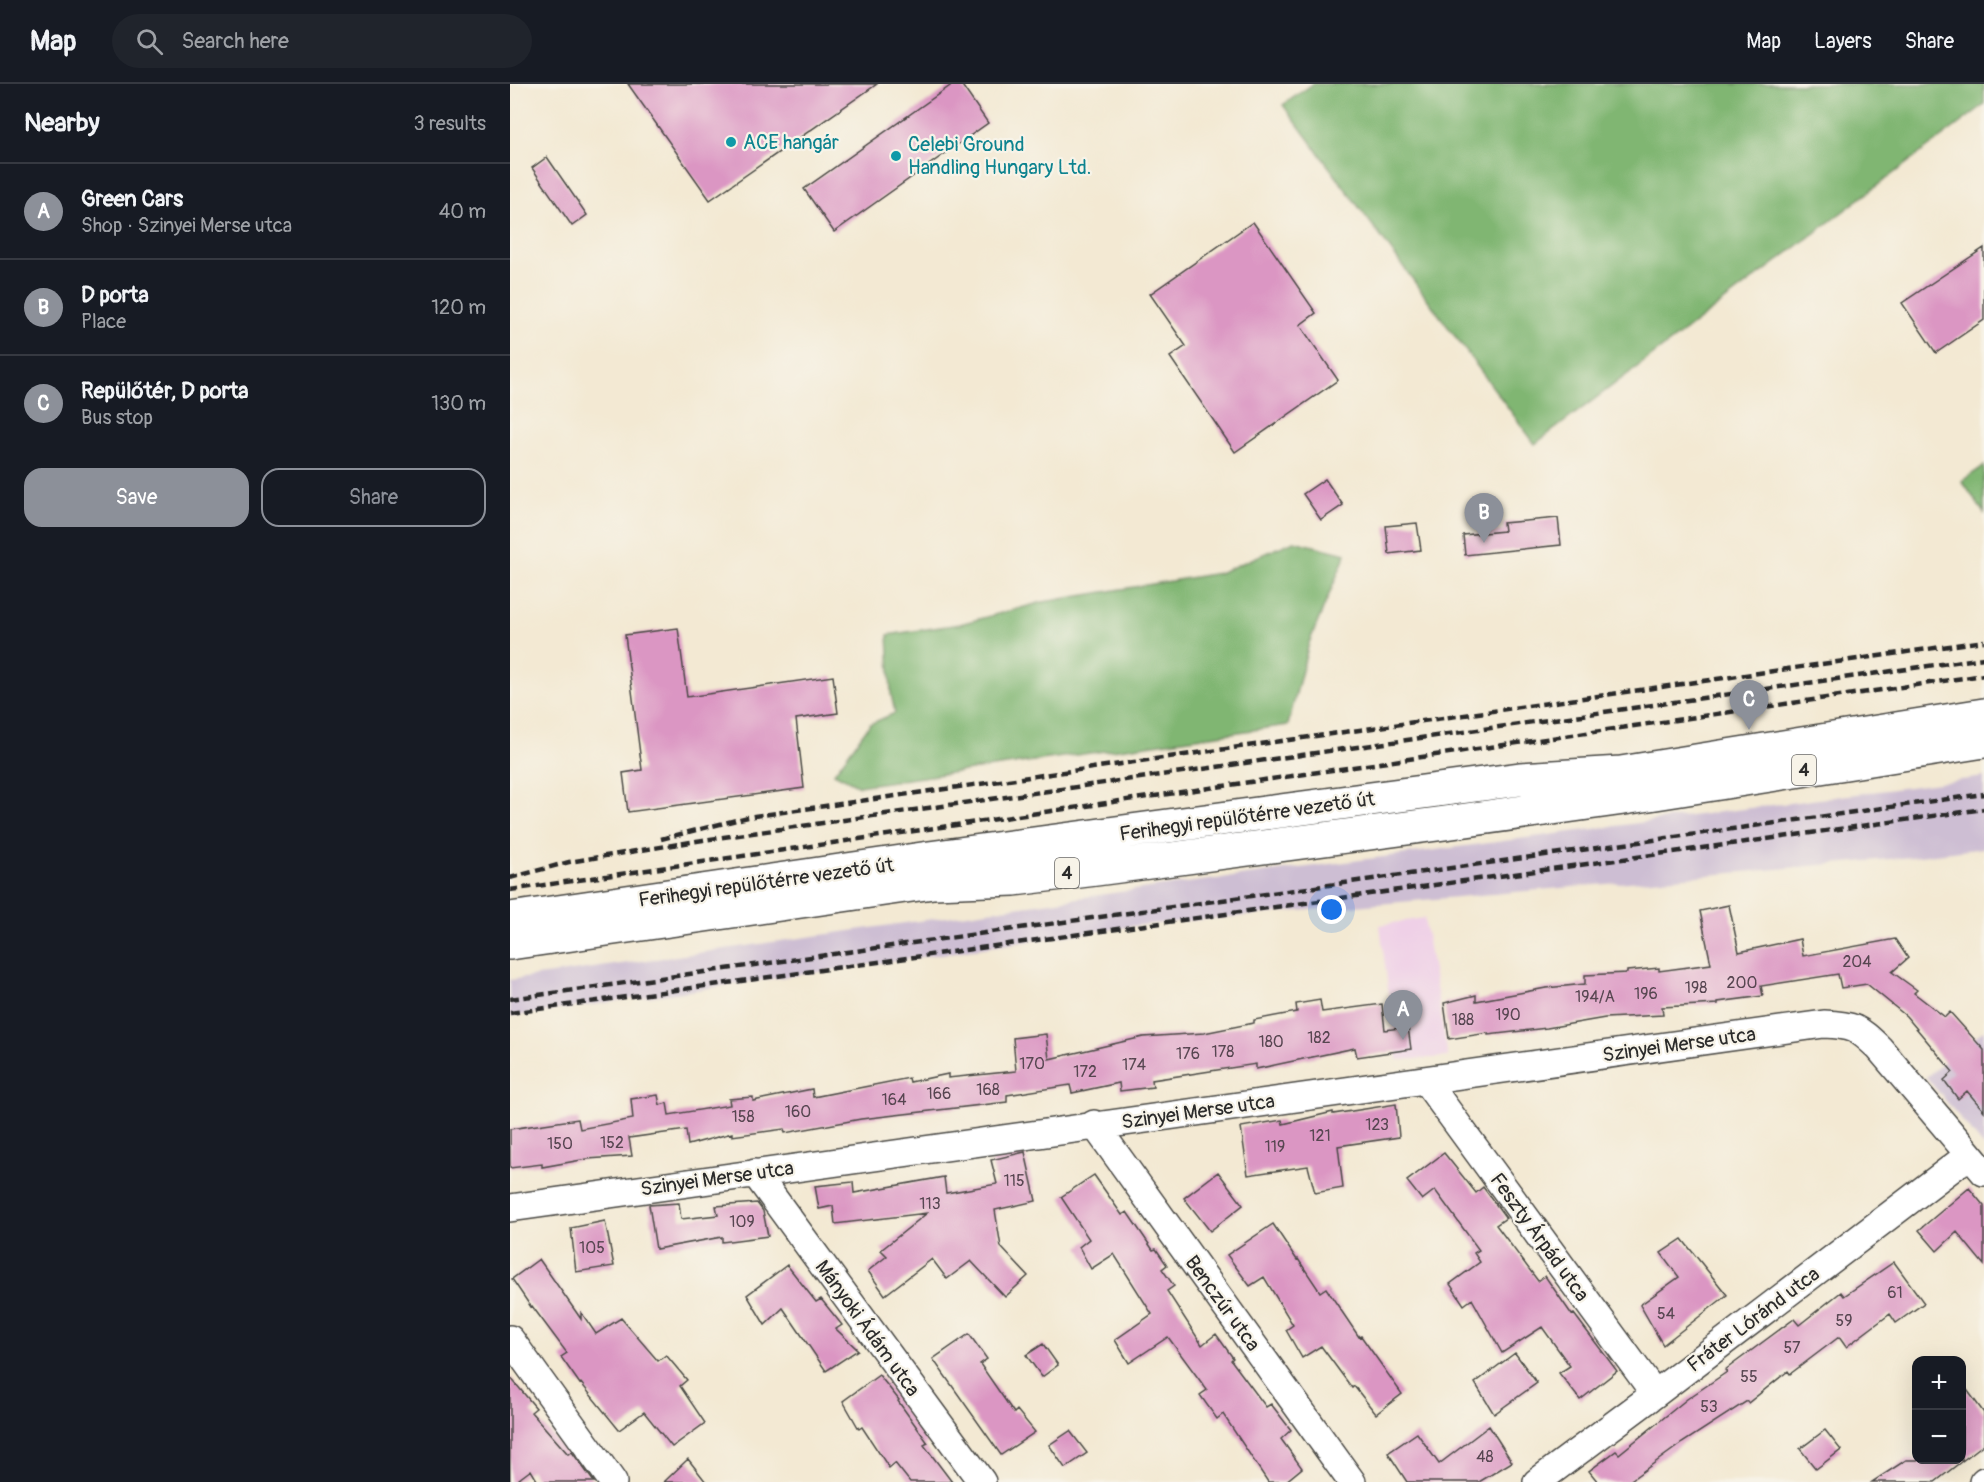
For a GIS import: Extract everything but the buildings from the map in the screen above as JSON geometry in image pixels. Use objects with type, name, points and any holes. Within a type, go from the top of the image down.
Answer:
[{"type":"main road","name":"Ferihegyi repülőtérre vezető út","points":[[510,919],[940,857],[1520,779],[1621,773],[1984,715]]},
{"type":"main road","name":"Ferihegyi repülőtérre vezető út","points":[[510,943],[933,882],[1014,879],[1444,823],[1624,798],[1984,741]]},
{"type":"street","name":"Szinyei Merse utca","points":[[510,1208],[1094,1124],[1824,1024],[1845,1024],[1862,1032],[1879,1048],[1976,1163]]},
{"type":"street","name":"Feszty Árpád utca","points":[[1425,1080],[1655,1394]]},
{"type":"street","name":"Benczúr utca","points":[[1094,1124],[1352,1482]]},
{"type":"street","name":"Fráter Lóránd utca","points":[[1537,1482],[1655,1394],[1976,1163]]},
{"type":"street","name":"Mányoki Ádám utca","points":[[755,1173],[982,1482]]},
{"type":"street","points":[[510,1339],[613,1482]]},
{"type":"shaded area","points":[[1984,777],[1984,848],[1912,857],[1141,925],[510,1017],[510,980],[1134,890]]},
{"type":"shaded area","points":[[1424,918],[1448,1057],[1397,1060],[1380,925]]},
{"type":"shaded area","points":[[1984,1030],[1984,1147],[1926,1077]]},
{"type":"green space","points":[[1313,84],[1984,84],[1984,105],[1535,444],[1283,105]]},
{"type":"green space","points":[[1984,466],[1984,513],[1962,481]]},
{"type":"green space","points":[[1294,541],[1346,554],[1309,643],[1288,725],[859,786],[834,773],[870,724],[895,713],[891,694],[888,635],[960,624],[1043,602],[1219,573]]},
{"type":"railway","points":[[661,839],[748,817],[1984,641]]},
{"type":"railway","points":[[510,878],[569,862],[703,840],[1984,658]]},
{"type":"railway","points":[[510,890],[1984,675]]},
{"type":"railway","points":[[510,999],[1984,794]]},
{"type":"railway","points":[[510,1013],[1984,809]]},
{"type":"place","name":"ACE hangár","points":[[731,142]]},
{"type":"place","name":"Celebi Ground Handling Hungary Ltd.","points":[[896,156]]},
{"type":"place","name":"D porta","points":[[1484,543]]},
{"type":"place","name":"Repülőtér, D porta","points":[[1749,730]]},
{"type":"place","name":"Green Cars","points":[[1403,1040]]}]
